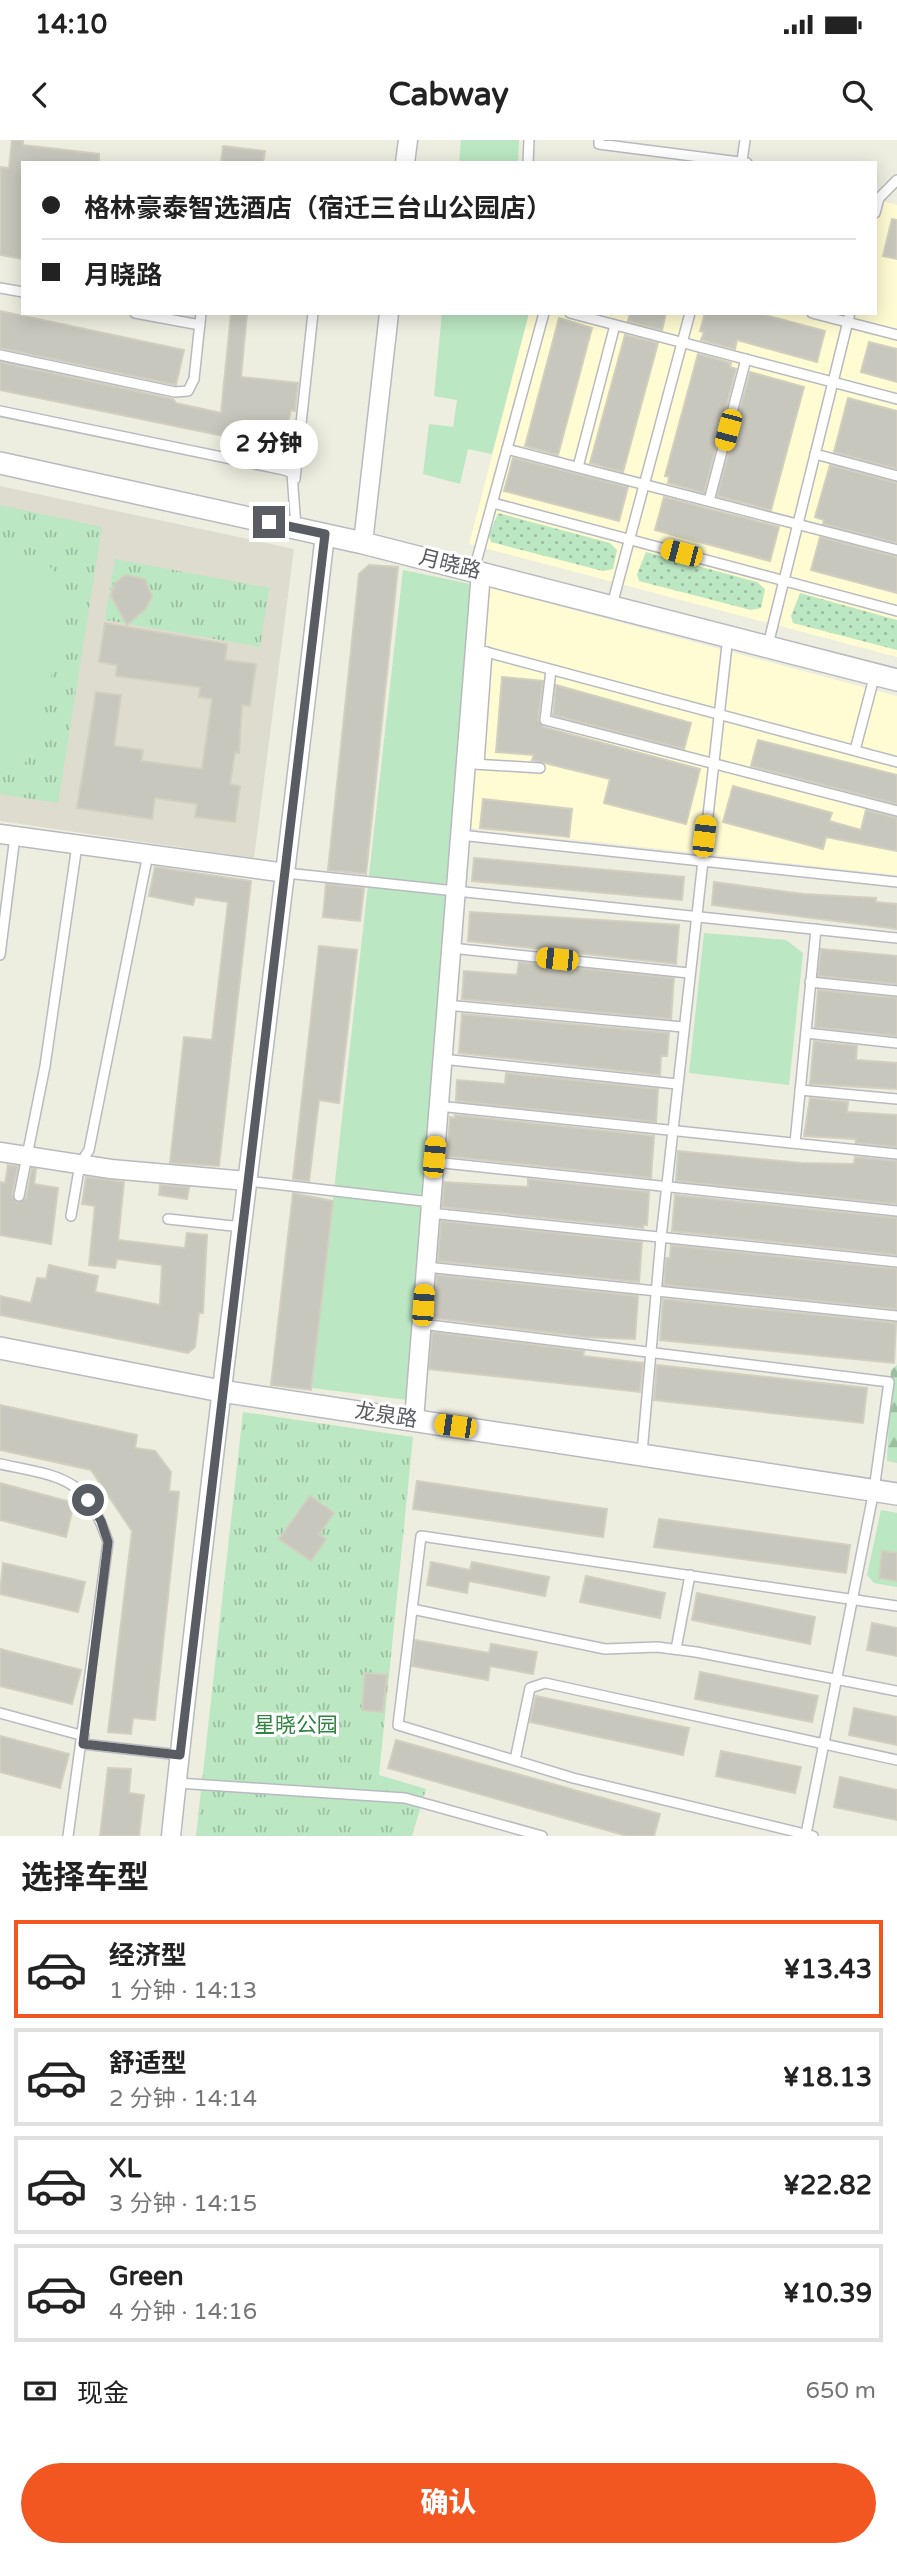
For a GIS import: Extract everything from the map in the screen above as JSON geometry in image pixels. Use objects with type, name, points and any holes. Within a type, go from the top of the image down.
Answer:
[{"type":"street","points":[[405,161],[408,140]]},
{"type":"street","points":[[363,542],[388,315]]},
{"type":"street","name":"月晓路","points":[[0,463],[363,542],[728,634],[897,680]]},
{"type":"street","points":[[171,1836],[221,1391],[286,873],[325,534]]},
{"type":"street","points":[[414,1420],[460,835],[472,764],[481,651],[478,571]]},
{"type":"street","points":[[8,835],[286,873]]},
{"type":"street","points":[[0,1152],[80,1164],[247,1181]]},
{"type":"street","name":"龙泉路","points":[[0,1348],[221,1391],[642,1453],[897,1494]]},
{"type":"lane","points":[[528,161],[529,140]]},
{"type":"lane","points":[[599,140],[599,144],[736,161]]},
{"type":"lane","points":[[744,161],[745,140]]},
{"type":"lane","points":[[877,197],[897,180]]},
{"type":"lane","points":[[0,288],[21,292]]},
{"type":"lane","points":[[146,315],[200,325]]},
{"type":"lane","points":[[0,355],[175,392],[188,391],[194,379],[201,315]]},
{"type":"lane","points":[[296,528],[295,481],[313,315]]},
{"type":"lane","points":[[478,571],[493,503],[543,315]]},
{"type":"lane","points":[[578,315],[897,399]]},
{"type":"lane","points":[[612,605],[689,315]]},
{"type":"lane","points":[[827,315],[849,318],[897,335]]},
{"type":"lane","points":[[768,645],[849,318]]},
{"type":"lane","points":[[578,467],[615,325]]},
{"type":"lane","points":[[709,501],[746,359]]},
{"type":"lane","points":[[0,411],[277,468],[292,473],[295,481]]},
{"type":"lane","points":[[507,449],[897,550]]},
{"type":"lane","points":[[815,454],[897,476]]},
{"type":"lane","points":[[493,503],[897,611]]},
{"type":"lane","points":[[642,1453],[655,1291],[728,634]]},
{"type":"lane","points":[[481,651],[897,762]]},
{"type":"lane","points":[[551,670],[545,720],[897,811]]},
{"type":"lane","points":[[855,751],[875,674]]},
{"type":"lane","points":[[472,764],[540,768]]},
{"type":"lane","points":[[0,955],[8,835]]},
{"type":"lane","points":[[460,835],[897,882]]},
{"type":"lane","points":[[19,1196],[46,1066],[77,845]]},
{"type":"lane","points":[[71,1216],[80,1164],[89,1150],[148,854]]},
{"type":"lane","points":[[286,873],[897,938]]},
{"type":"lane","points":[[795,1143],[816,929]]},
{"type":"lane","points":[[451,948],[689,973]]},
{"type":"lane","points":[[810,982],[897,991]]},
{"type":"lane","points":[[446,1005],[683,1027]]},
{"type":"lane","points":[[806,1033],[897,1043]]},
{"type":"lane","points":[[442,1059],[677,1084]]},
{"type":"lane","points":[[800,1090],[897,1099]]},
{"type":"lane","points":[[438,1106],[897,1154]]},
{"type":"lane","points":[[434,1161],[897,1211]]},
{"type":"lane","points":[[247,1181],[661,1238],[897,1262]]},
{"type":"lane","points":[[168,1219],[242,1227]]},
{"type":"lane","points":[[426,1267],[897,1316]]},
{"type":"lane","points":[[421,1324],[888,1382],[874,1490],[853,1599],[836,1679],[810,1835],[573,1778],[398,1725],[421,1535],[853,1599],[897,1606]]},
{"type":"lane","points":[[0,1464],[61,1477],[76,1486],[101,1521],[108,1542],[68,1836]]},
{"type":"lane","points":[[677,1649],[690,1575]]},
{"type":"lane","points":[[412,1609],[605,1649],[677,1649],[897,1691]]},
{"type":"lane","points":[[515,1760],[530,1688],[545,1683],[897,1760]]},
{"type":"lane","points":[[0,1713],[83,1740],[180,1755]]},
{"type":"lane","points":[[177,1783],[405,1798],[542,1836]]},
{"type":"shaded area","points":[[877,200],[897,205],[897,657],[469,544],[528,315],[877,315]]},
{"type":"shaded area","points":[[0,486],[294,549],[254,858],[0,821]]},
{"type":"shaded area","points":[[487,587],[897,696],[897,875],[470,828]]},
{"type":"green space","points":[[461,140],[519,140],[518,161],[459,161]]},
{"type":"green space","points":[[442,315],[528,315],[492,454],[468,449],[460,484],[423,474],[429,424],[453,427],[457,400],[434,396]]},
{"type":"green space","points":[[0,505],[102,527],[58,803],[0,794]]},
{"type":"green space","points":[[498,513],[610,543],[617,550],[613,569],[603,571],[491,542],[489,535]]},
{"type":"green space","points":[[646,552],[757,582],[765,589],[761,608],[751,610],[639,581],[637,574]]},
{"type":"green space","points":[[29,555],[45,563],[56,573],[63,587],[66,605],[35,751],[24,763],[0,772],[0,564],[14,556]]},
{"type":"green space","points":[[115,559],[269,588],[260,647],[105,620]]},
{"type":"green space","points":[[403,570],[475,585],[408,1400],[312,1388]]},
{"type":"green space","points":[[800,593],[897,620],[897,650],[793,623],[791,616]]},
{"type":"green space","points":[[704,933],[786,940],[803,953],[789,1085],[689,1073]]},
{"type":"green space","points":[[897,1365],[897,1463],[887,1461],[891,1370]]},
{"type":"green space","name":"星晓公园","points":[[243,1412],[413,1437],[379,1775],[426,1789],[412,1836],[196,1836]]},
{"type":"green space","points":[[881,1510],[897,1513],[897,1587],[874,1583],[867,1575]]},
{"type":"building","points":[[12,140],[23,140],[23,145],[99,154],[99,161],[21,161],[21,259],[0,255],[0,167],[9,168]]},
{"type":"building","points":[[223,146],[265,151],[263,161],[221,161]]},
{"type":"building","points":[[892,219],[897,220],[897,259],[883,256]]},
{"type":"building","points":[[0,311],[184,350],[176,385],[0,348]]},
{"type":"building","points":[[231,315],[247,315],[241,377],[298,383],[295,411],[291,410],[282,448],[0,390],[0,362],[173,399],[176,403],[221,413]]},
{"type":"building","points":[[630,315],[666,315],[662,330],[628,321]]},
{"type":"building","points":[[704,315],[765,315],[825,331],[817,362],[737,340],[735,349],[701,340],[704,332],[700,331]]},
{"type":"building","points":[[559,318],[592,328],[558,455],[525,446]]},
{"type":"building","points":[[625,335],[658,343],[623,472],[590,463]]},
{"type":"building","points":[[869,342],[897,349],[897,382],[861,372]]},
{"type":"building","points":[[698,354],[731,363],[730,367],[736,369],[704,493],[668,483],[669,477],[665,476]]},
{"type":"building","points":[[750,372],[804,387],[771,510],[717,496]]},
{"type":"building","points":[[848,398],[897,411],[897,469],[834,452]]},
{"type":"building","points":[[513,458],[628,487],[619,521],[504,491]]},
{"type":"building","points":[[830,465],[897,483],[897,543],[823,524],[824,520],[815,517]]},
{"type":"building","points":[[664,497],[779,527],[770,561],[655,530]]},
{"type":"building","points":[[820,537],[897,557],[897,593],[811,570]]},
{"type":"building","points":[[369,565],[398,567],[366,874],[328,870],[359,574]]},
{"type":"building","points":[[126,575],[145,579],[152,597],[146,608],[127,625],[111,596],[115,583]]},
{"type":"building","points":[[105,623],[227,644],[225,660],[256,664],[250,706],[242,705],[239,753],[235,752],[230,784],[240,786],[235,822],[195,817],[197,804],[155,798],[152,819],[77,808],[96,692],[121,695],[114,746],[143,750],[141,761],[202,769],[212,699],[199,697],[200,687],[116,676],[117,665],[99,662]]},
{"type":"building","points":[[502,677],[543,681],[538,720],[543,727],[700,769],[686,824],[604,803],[610,779],[532,760],[534,755],[496,752]]},
{"type":"building","points":[[556,685],[691,723],[684,749],[553,715]]},
{"type":"building","points":[[758,740],[897,775],[897,804],[751,766]]},
{"type":"building","points":[[733,786],[832,813],[829,821],[861,830],[866,810],[897,818],[897,851],[826,837],[823,849],[723,822]]},
{"type":"building","points":[[483,799],[572,809],[569,837],[480,828]]},
{"type":"building","points":[[474,858],[684,877],[682,900],[472,881]]},
{"type":"building","points":[[155,867],[251,881],[219,1166],[170,1163],[184,1037],[212,1040],[228,902],[195,897],[193,905],[149,896]]},
{"type":"building","points":[[714,882],[803,894],[876,898],[876,902],[897,904],[897,929],[712,905]]},
{"type":"building","points":[[326,884],[364,888],[360,921],[323,917]]},
{"type":"building","points":[[470,912],[679,925],[676,964],[468,941]]},
{"type":"building","points":[[319,946],[357,950],[339,1103],[319,1100],[309,1181],[293,1179]]},
{"type":"building","points":[[821,949],[897,956],[897,984],[818,976]]},
{"type":"building","points":[[519,962],[674,978],[671,1019],[462,999],[464,971],[517,975]]},
{"type":"building","points":[[818,990],[897,998],[897,1036],[815,1027]]},
{"type":"building","points":[[462,1014],[669,1033],[667,1056],[661,1056],[660,1075],[459,1053]]},
{"type":"building","points":[[814,1041],[857,1046],[856,1060],[897,1063],[897,1089],[810,1084]]},
{"type":"building","points":[[506,1073],[658,1089],[656,1122],[456,1101],[457,1080],[505,1084]]},
{"type":"building","points":[[810,1098],[848,1102],[847,1112],[897,1115],[897,1147],[856,1143],[856,1139],[804,1136]]},
{"type":"building","points":[[455,1115],[654,1136],[651,1178],[447,1156],[450,1117],[454,1118]]},
{"type":"building","points":[[678,1151],[801,1163],[854,1164],[855,1157],[897,1161],[897,1204],[676,1181]]},
{"type":"building","points":[[8,1165],[18,1166],[12,1195],[17,1203],[26,1198],[32,1168],[36,1169],[34,1184],[58,1188],[51,1244],[0,1235],[0,1182],[5,1183]]},
{"type":"building","points":[[86,1177],[124,1182],[118,1240],[185,1248],[187,1233],[207,1235],[203,1313],[199,1313],[195,1347],[188,1353],[0,1315],[0,1296],[31,1303],[37,1278],[46,1279],[49,1265],[98,1276],[95,1292],[160,1305],[162,1265],[117,1259],[115,1268],[89,1265],[95,1206],[82,1204]]},
{"type":"building","points":[[528,1179],[649,1192],[647,1225],[643,1225],[643,1228],[442,1207],[444,1182],[528,1187]]},
{"type":"building","points":[[160,1185],[189,1187],[187,1199],[159,1195]]},
{"type":"building","points":[[293,1193],[333,1201],[311,1390],[271,1385]]},
{"type":"building","points":[[675,1195],[897,1218],[897,1255],[672,1231]]},
{"type":"building","points":[[441,1221],[642,1242],[639,1282],[438,1261]]},
{"type":"building","points":[[671,1245],[897,1269],[897,1309],[664,1285],[666,1258],[670,1258]]},
{"type":"building","points":[[437,1275],[638,1296],[635,1339],[585,1337],[433,1318]]},
{"type":"building","points":[[663,1299],[896,1323],[894,1363],[660,1340]]},
{"type":"building","points":[[432,1332],[584,1351],[583,1356],[643,1363],[640,1392],[429,1369]]},
{"type":"building","points":[[657,1365],[867,1388],[863,1423],[654,1400]]},
{"type":"building","points":[[0,1405],[137,1435],[135,1448],[155,1451],[171,1472],[169,1491],[179,1492],[155,1720],[133,1718],[131,1734],[108,1732],[132,1531],[91,1470],[0,1450]]},
{"type":"building","points":[[417,1481],[607,1509],[603,1537],[413,1509]]},
{"type":"building","points":[[0,1483],[74,1503],[66,1537],[0,1520]]},
{"type":"building","points":[[310,1496],[334,1513],[319,1534],[326,1539],[311,1561],[279,1539]]},
{"type":"building","points":[[659,1519],[850,1545],[846,1573],[654,1547]]},
{"type":"building","points":[[882,1551],[897,1553],[897,1581],[879,1578]]},
{"type":"building","points":[[431,1562],[470,1570],[472,1562],[549,1577],[545,1596],[469,1581],[467,1593],[427,1585]]},
{"type":"building","points":[[3,1563],[85,1582],[78,1612],[0,1594]]},
{"type":"building","points":[[586,1576],[665,1593],[660,1618],[580,1602]]},
{"type":"building","points":[[697,1593],[815,1617],[810,1644],[692,1620]]},
{"type":"building","points":[[872,1623],[897,1628],[897,1656],[867,1650]]},
{"type":"building","points":[[415,1640],[489,1653],[491,1644],[537,1652],[533,1674],[490,1666],[488,1680],[412,1666]]},
{"type":"building","points":[[0,1649],[81,1670],[72,1704],[0,1686]]},
{"type":"building","points":[[700,1672],[818,1696],[812,1722],[695,1699]]},
{"type":"building","points":[[365,1673],[387,1675],[383,1712],[362,1710]]},
{"type":"building","points":[[536,1696],[689,1728],[683,1755],[530,1722]]},
{"type":"building","points":[[854,1708],[897,1717],[897,1745],[849,1735]]},
{"type":"building","points":[[0,1736],[69,1754],[60,1788],[0,1772]]},
{"type":"building","points":[[396,1740],[660,1814],[654,1836],[627,1836],[388,1768]]},
{"type":"building","points":[[721,1751],[801,1767],[795,1793],[716,1776]]},
{"type":"building","points":[[108,1768],[131,1769],[129,1793],[144,1795],[139,1836],[100,1836]]},
{"type":"building","points":[[840,1777],[897,1790],[897,1820],[834,1807]]},
{"type":"route","points":[[88,1500],[101,1521],[108,1542],[108,1562],[83,1744],[180,1755],[221,1391],[286,873],[325,534],[269,522]]}]
